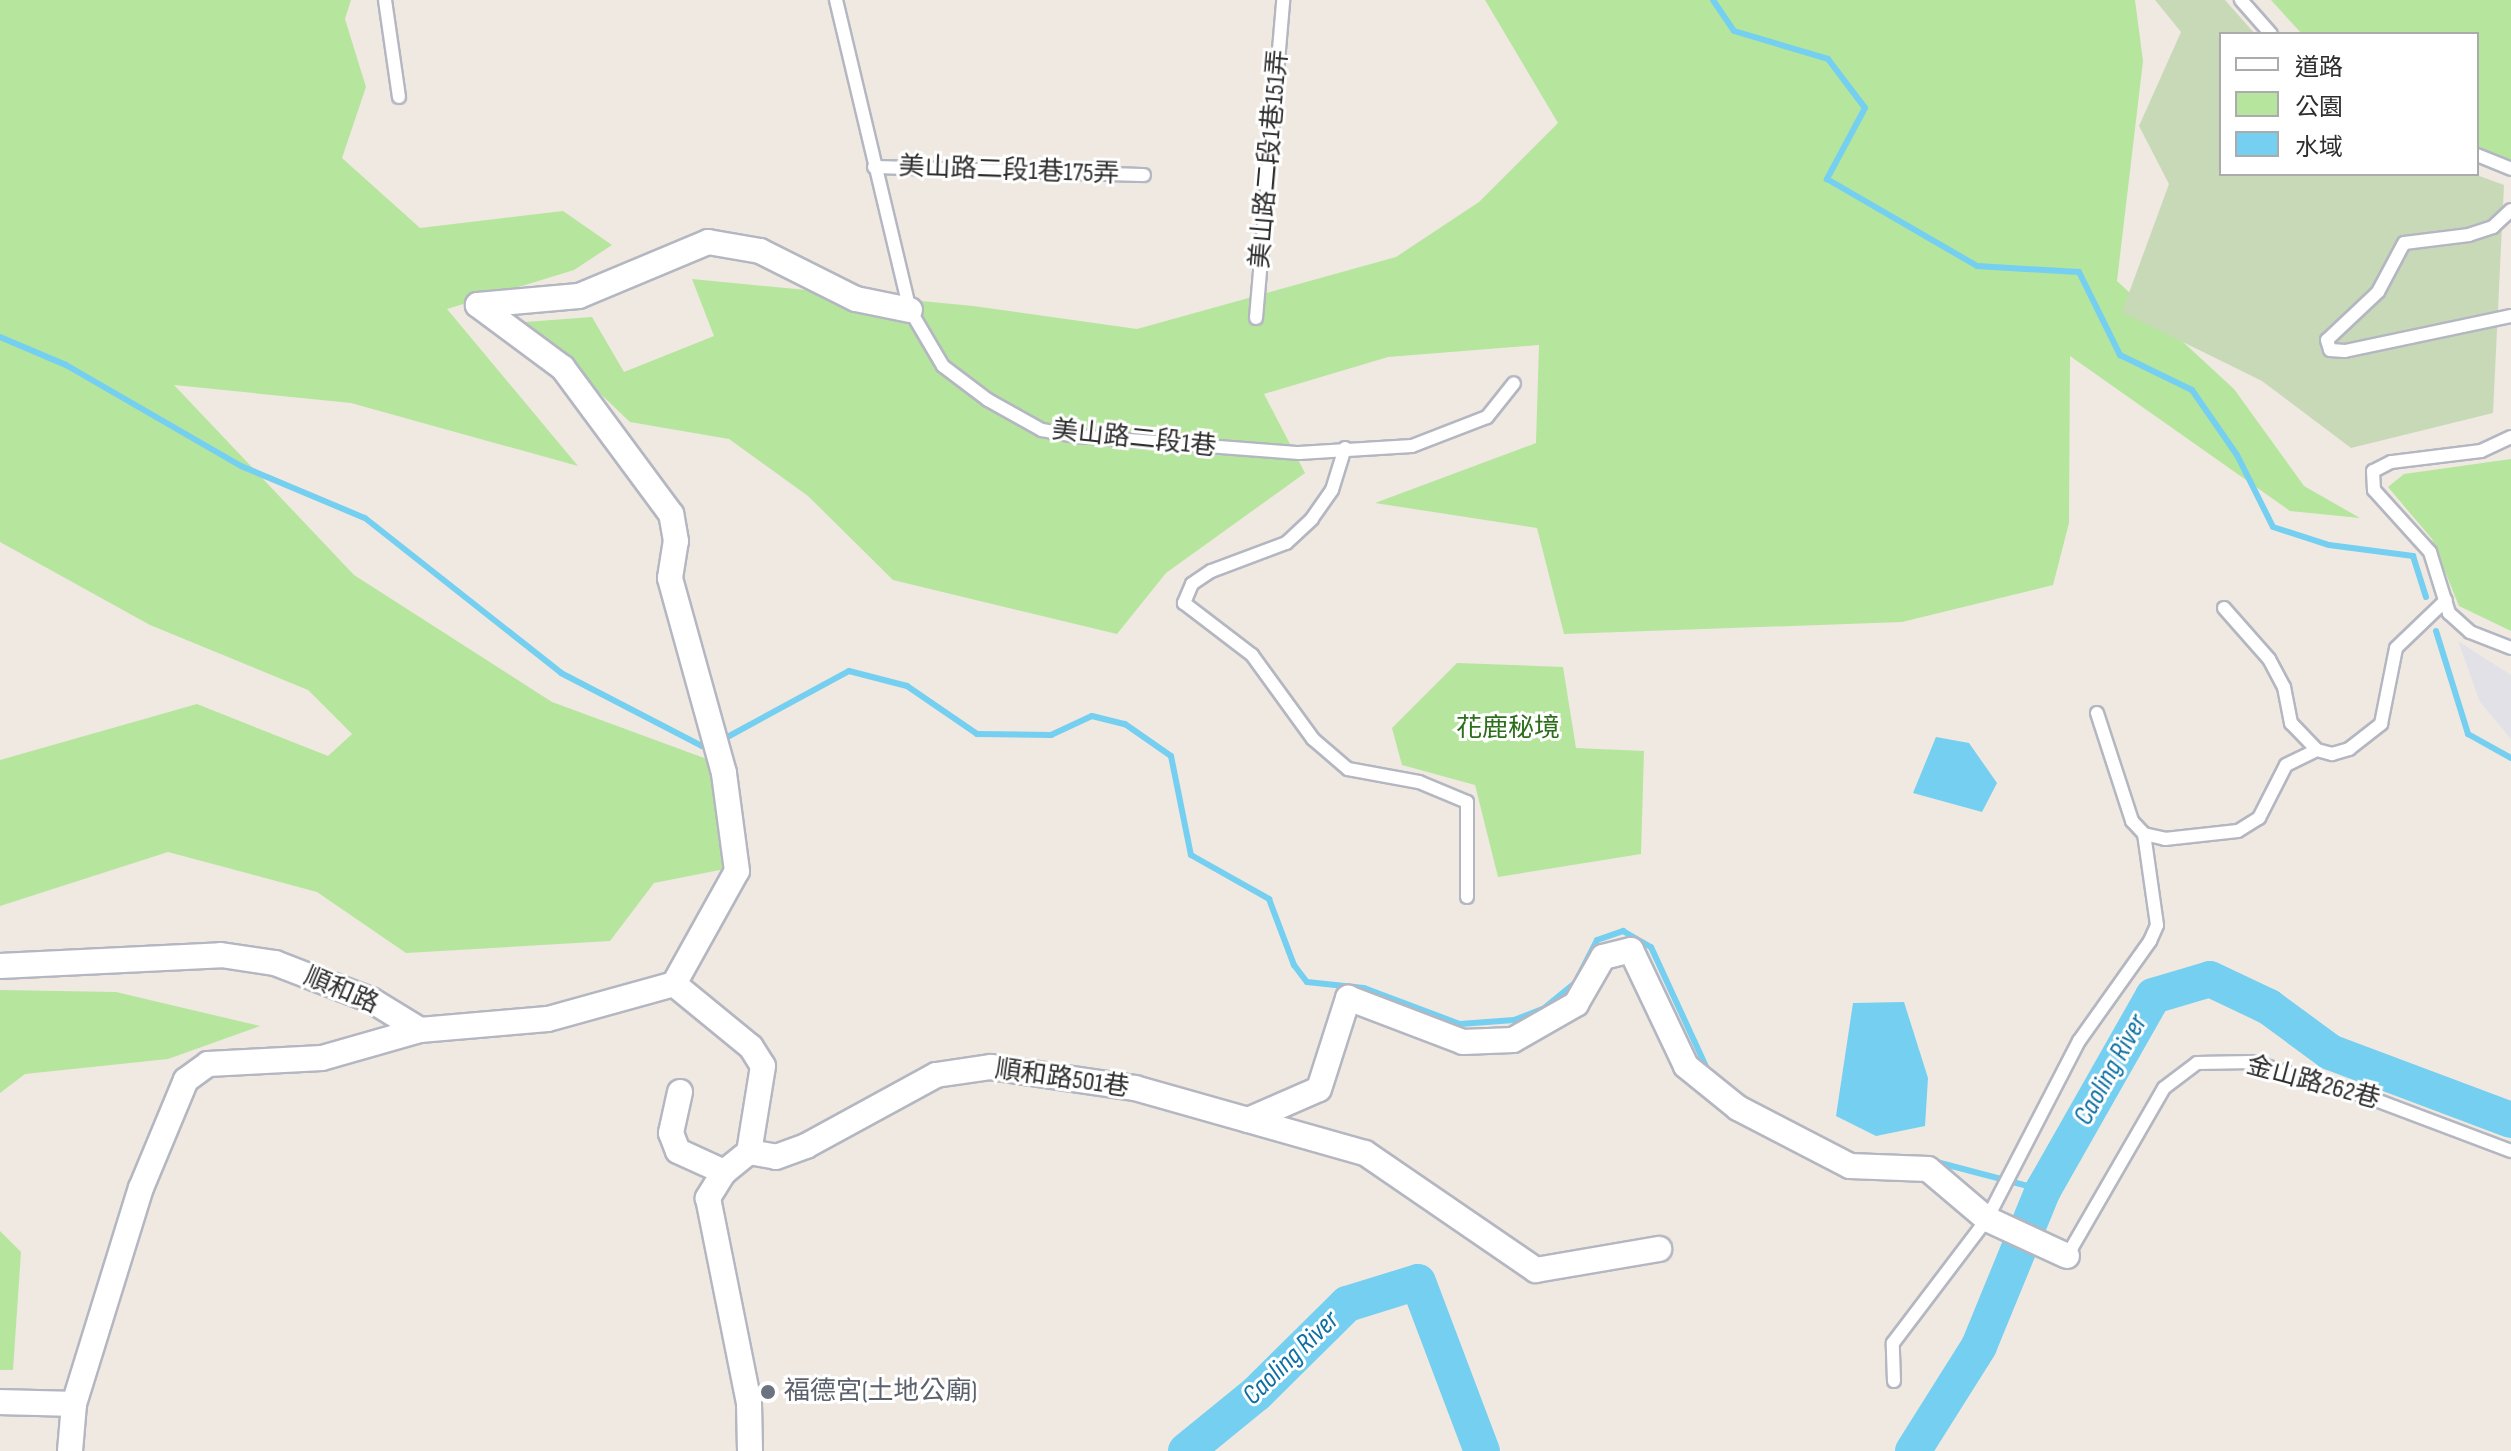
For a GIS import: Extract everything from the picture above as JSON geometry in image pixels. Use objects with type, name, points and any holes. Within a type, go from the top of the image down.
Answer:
[{"type":"street","points":[[70,1451],[74,1404],[141,1188],[186,1080],[208,1064],[322,1058],[420,1030],[548,1019],[674,984],[737,871],[724,773],[714,728],[670,578],[676,541],[671,514],[563,368],[478,305],[579,296],[708,242],[760,251],[856,299],[910,310]]},
{"type":"street","points":[[1248,1120],[1319,1089],[1348,998],[1463,1042],[1513,1040],[1576,1004],[1603,957],[1631,950],[1686,1066],[1738,1108],[1850,1166],[1928,1169],[1987,1219],[2067,1256]]},
{"type":"street","name":"順和路","points":[[0,966],[221,955],[275,963],[371,1000],[420,1030]]},
{"type":"street","points":[[674,984],[742,1038],[763,1066],[749,1152],[724,1172],[708,1198],[709,1227],[749,1403],[750,1451]]},
{"type":"street","name":"順和路501巷","points":[[749,1152],[776,1157],[796,1150],[936,1075],[991,1067],[1135,1088],[1365,1153],[1536,1270],[1659,1249]]},
{"type":"street","points":[[680,1092],[671,1133],[678,1151],[724,1172]]},
{"type":"street","points":[[0,1402],[74,1404]]},
{"type":"lane","points":[[385,0],[399,97]]},
{"type":"lane","name":"美山路二段1巷","points":[[836,0],[910,310],[943,366],[1042,430],[1259,454],[1412,446],[1487,417],[1514,383]]},
{"type":"lane","name":"美山路二段1巷151弄","points":[[1256,318],[1283,0]]},
{"type":"lane","points":[[2241,0],[2269,32]]},
{"type":"lane","points":[[2479,156],[2511,169]]},
{"type":"lane","name":"美山路二段1巷175弄","points":[[874,167],[1144,175]]},
{"type":"lane","points":[[2511,210],[2493,227],[2469,235],[2404,243],[2378,292],[2327,340],[2330,350],[2345,351],[2495,314],[2511,316]]},
{"type":"lane","points":[[2511,437],[2481,451],[2391,462],[2373,471],[2374,490],[2430,552],[2449,613],[2470,632],[2511,648]]},
{"type":"lane","points":[[1345,448],[1332,490],[1312,519],[1286,543],[1211,571],[1192,584],[1184,603],[1252,655],[1313,739],[1348,769],[1419,782],[1467,802],[1467,897]]},
{"type":"lane","points":[[2144,834],[2165,839],[2238,831],[2259,818],[2286,765],[2317,750],[2349,749],[2381,724],[2396,648],[2446,600]]},
{"type":"lane","points":[[2224,608],[2269,659],[2284,687],[2291,723],[2317,750]]},
{"type":"lane","points":[[1894,1381],[1893,1343],[1987,1219],[2079,1041],[2154,933],[2144,834],[2122,796],[2097,713]]},
{"type":"lane","name":"金山路262巷","points":[[2067,1256],[2164,1088],[2197,1063],[2266,1066],[2511,1151]]},
{"type":"shaded area","points":[[2458,641],[2511,675],[2511,739],[2480,702]]},
{"type":"green space","points":[[0,0],[351,0],[345,19],[366,87],[342,158],[420,228],[563,211],[612,245],[574,270],[447,309],[578,466],[351,403],[174,385],[354,575],[552,702],[734,769],[750,864],[654,883],[610,941],[406,953],[317,892],[168,852],[0,906],[0,760],[197,704],[328,756],[352,734],[308,690],[150,625],[0,542]]},
{"type":"green space","points":[[1485,0],[2135,0],[2143,61],[2117,281],[2234,389],[2304,486],[2360,518],[2290,511],[2070,356],[2069,523],[2053,585],[1902,622],[1564,634],[1537,528],[1375,503],[1536,443],[1539,345],[1388,357],[1264,394],[1305,473],[1166,573],[1117,634],[893,580],[808,496],[729,439],[630,422],[525,322],[592,317],[624,372],[714,336],[692,279],[973,306],[1137,329],[1396,257],[1479,202],[1558,123]]},
{"type":"green space","points":[[2155,0],[2225,0],[2253,32],[2219,32],[2219,176],[2479,176],[2504,185],[2493,413],[2351,448],[2262,381],[2122,312],[2169,184],[2139,126],[2181,32]]},
{"type":"green space","points":[[2271,0],[2511,0],[2511,161],[2479,147],[2479,32],[2300,32]]},
{"type":"green space","points":[[2511,459],[2511,631],[2459,606],[2432,539],[2388,487],[2404,474]]},
{"type":"green space","name":"花鹿秘境","points":[[1457,663],[1563,667],[1576,748],[1644,751],[1641,854],[1498,877],[1475,785],[1402,765],[1392,728]]},
{"type":"green space","points":[[0,990],[116,992],[260,1026],[168,1059],[25,1074],[0,1093]]},
{"type":"green space","points":[[0,1231],[21,1252],[13,1370],[0,1370]]},
{"type":"water","points":[[1936,737],[1969,743],[1997,783],[1982,812],[1913,793]]},
{"type":"water","points":[[1904,1002],[1928,1078],[1925,1126],[1876,1136],[1836,1116],[1853,1003]]},
{"type":"waterway","points":[[1713,0],[1734,31],[1828,59],[1865,108],[1827,179],[1977,266],[2079,272],[2120,355],[2192,390],[2237,455],[2273,527],[2329,545],[2413,556],[2426,597]]},
{"type":"waterway","points":[[0,337],[66,365],[241,466],[365,518],[561,673],[702,746],[709,744]]},
{"type":"waterway","points":[[2436,631],[2468,734],[2511,758]]},
{"type":"waterway","points":[[720,741],[849,671],[907,686],[977,734],[1051,735],[1092,716],[1125,724],[1171,756],[1191,855],[1269,899],[1294,965],[1307,982],[1364,988],[1460,1024],[1514,1020],[1543,1009],[1575,983],[1597,940],[1623,931],[1651,947],[1709,1073]]},
{"type":"waterway","name":"Caoling River","points":[[1913,1451],[1979,1346],[2043,1190],[2153,996],[2210,979],[2269,1007],[2330,1052],[2511,1120]]},
{"type":"waterway","points":[[1929,1160],[2043,1190]]},
{"type":"waterway","name":"Caoling River","points":[[1186,1451],[1256,1394],[1347,1304],[1418,1282],[1482,1451]]},
{"type":"place","name":"福德宮(土地公廟)","points":[[768,1392]]}]
